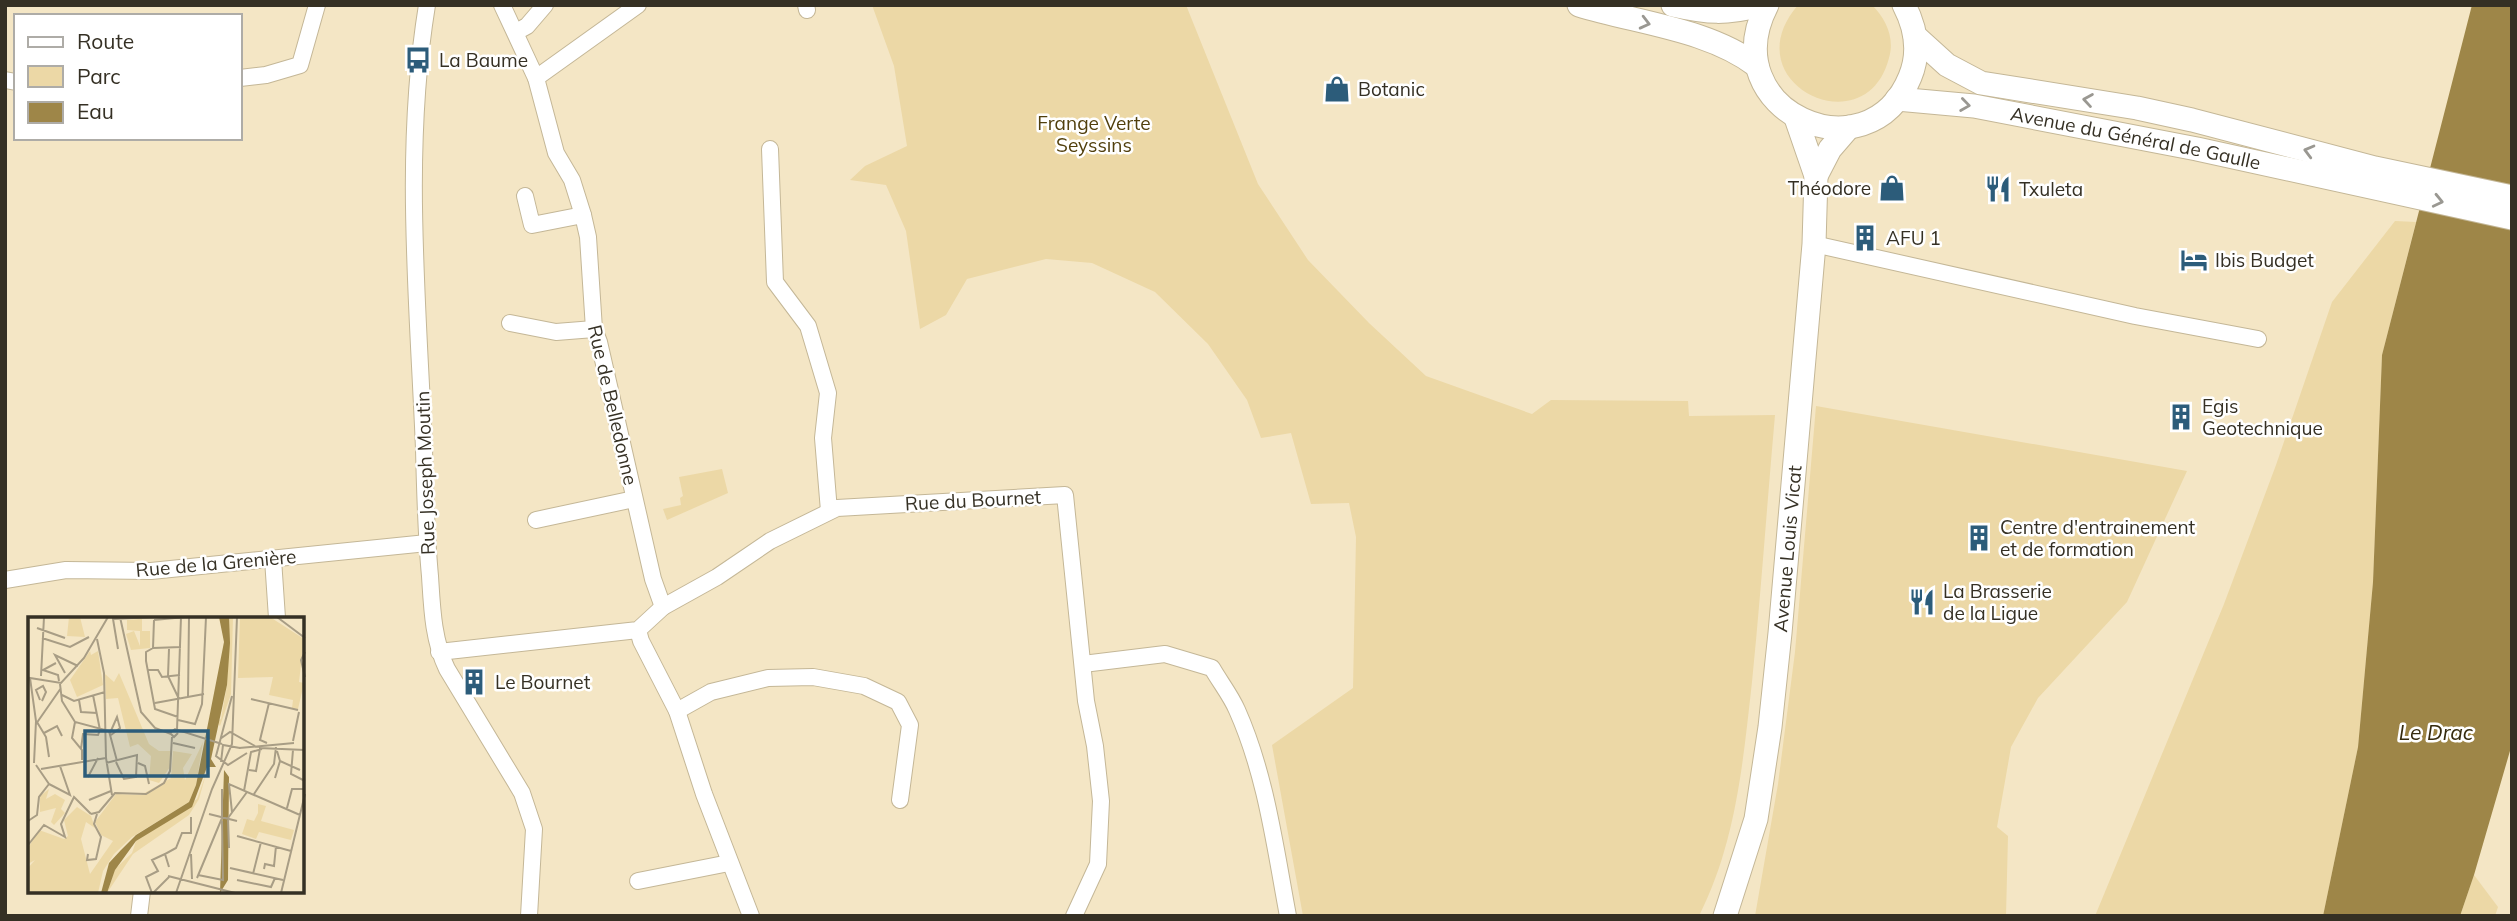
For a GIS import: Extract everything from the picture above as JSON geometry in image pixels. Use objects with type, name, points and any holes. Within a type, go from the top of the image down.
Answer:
[{"type":"main road","points":[[1579,5],[1715,41],[1757,66]]},
{"type":"main road","points":[[1673,5],[1711,13],[1728,13],[1761,5]]},
{"type":"main road","points":[[1767,5],[1756,34],[1757,66],[1767,91],[1785,111],[1822,127],[1849,127],[1875,117],[1897,99],[1913,70],[1915,36],[1904,5]]},
{"type":"main road","points":[[1915,36],[1947,65],[1981,83],[2159,113],[2512,218]]},
{"type":"main road","name":"Avenue du Général de Gaulle","points":[[1897,99],[1974,106],[2197,149],[2373,177]]},
{"type":"main road","points":[[1796,118],[1816,176]]},
{"type":"main road","points":[[1816,176],[1830,149],[1849,127]]},
{"type":"main road","name":"Avenue Louis Vicat","points":[[1725,916],[1756,818],[1770,727],[1814,244],[1816,176]]},
{"type":"main road","points":[[2373,177],[2512,197]]},
{"type":"street","points":[[242,78],[265,75],[300,65],[317,5]]},
{"type":"street","name":"Rue Joseph Moutin","points":[[428,5],[418,60],[413,155],[427,543],[432,608],[439,652],[522,793],[534,829],[528,916]]},
{"type":"street","name":"Rue de Belledonne","points":[[502,5],[536,78],[556,153],[572,180],[583,215],[588,237],[594,329],[653,579],[663,607]]},
{"type":"street","points":[[516,32],[527,26],[545,5]]},
{"type":"street","points":[[536,78],[638,5]]},
{"type":"street","points":[[770,149],[775,282],[808,326],[828,393],[823,438],[829,511]]},
{"type":"street","points":[[525,196],[532,225],[583,215]]},
{"type":"street","points":[[1814,244],[2135,316],[2258,339]]},
{"type":"street","points":[[510,323],[556,332],[594,329]]},
{"type":"street","name":"Rue du Bournet","points":[[638,630],[663,607],[717,577],[770,541],[837,508],[1065,495],[1083,664]]},
{"type":"street","points":[[536,520],[634,499]]},
{"type":"street","name":"Rue de la Grenière","points":[[5,580],[66,570],[150,571],[427,543]]},
{"type":"street","points":[[273,559],[277,617]]},
{"type":"street","points":[[439,652],[638,630],[677,711],[704,794],[751,916]]},
{"type":"street","points":[[1074,916],[1098,864],[1101,801],[1083,664],[1165,654],[1212,668],[1236,707],[1254,752],[1288,916]]},
{"type":"street","points":[[677,711],[711,692],[768,678],[813,677],[864,687],[898,702],[910,725],[900,800]]},
{"type":"street","points":[[638,881],[729,863]]},
{"type":"street","points":[[139,916],[142,893]]},
{"type":"green space","name":"Frange Verte Seyssins","points":[[872,5],[1186,5],[1258,184],[1308,260],[1369,323],[1426,376],[1532,414],[1551,400],[1688,401],[1689,416],[1775,415],[1749,712],[1741,772],[1722,860],[1699,916],[1303,916],[1272,745],[1353,688],[1356,537],[1349,503],[1311,504],[1291,433],[1261,438],[1247,400],[1208,344],[1155,292],[1092,263],[1046,259],[967,279],[946,315],[920,329],[906,231],[886,185],[850,180],[865,166],[907,146],[894,66]]},
{"type":"green space","points":[[1798,5],[1872,5],[1885,23],[1891,43],[1889,58],[1876,85],[1856,99],[1832,101],[1810,94],[1791,80],[1781,59],[1782,33]]},
{"type":"green space","points":[[2395,221],[2416,222],[2382,355],[2373,582],[2358,747],[2323,916],[2095,916],[2224,604],[2276,465],[2332,302]]},
{"type":"green space","points":[[1816,406],[2187,471],[2127,602],[2038,698],[2011,747],[1997,827],[2008,836],[2006,916],[1755,916],[1778,784],[1795,652]]},
{"type":"green space","points":[[722,469],[728,493],[667,520],[663,509],[681,505],[680,498],[683,496],[679,477]]},
{"type":"green space","points":[[2474,875],[2498,907],[2495,916],[2460,916]]},
{"type":"water","name":"Le Drac","points":[[2472,5],[2512,5],[2512,744],[2460,916],[2323,916],[2358,747],[2373,582],[2382,355]]},
{"type":"place","name":"La Baume","points":[[418,60]]},
{"type":"place","name":"Botanic","points":[[1337,89]]},
{"type":"place","name":"Théodore","points":[[1892,188]]},
{"type":"place","name":"Txuleta","points":[[1998,189]]},
{"type":"place","name":"AFU 1","points":[[1865,238]]},
{"type":"place","name":"Ibis Budget","points":[[2194,260]]},
{"type":"place","name":"Egis Geotechnique","points":[[2181,417]]},
{"type":"place","name":"Centre d'entrainement et de formation","points":[[1979,538]]},
{"type":"place","name":"La Brasserie de la Ligue","points":[[1922,602]]},
{"type":"place","name":"Le Bournet","points":[[474,682]]}]
